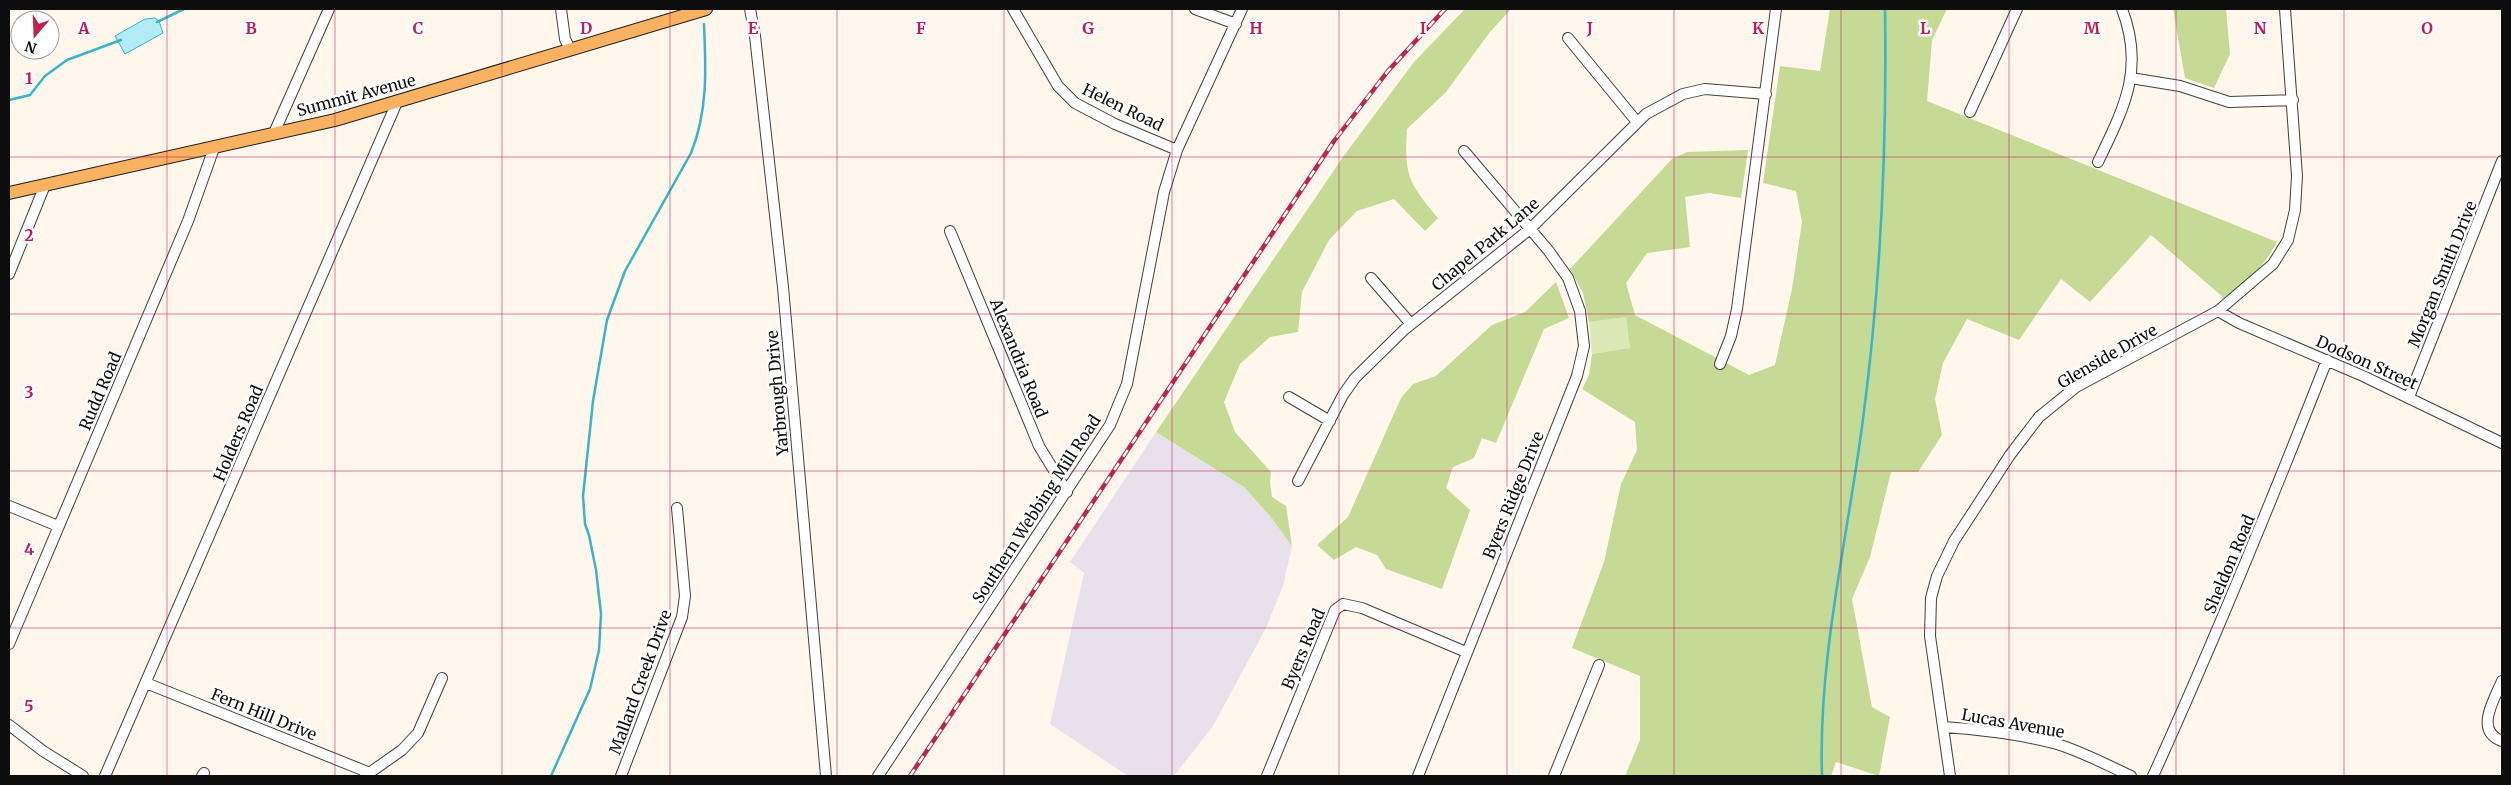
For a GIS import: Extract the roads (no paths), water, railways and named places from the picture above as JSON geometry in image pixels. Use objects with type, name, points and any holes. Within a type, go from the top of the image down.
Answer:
[{"type":"main road","name":"Summit Avenue","points":[[9,193],[335,120],[706,9]]},
{"type":"street","points":[[274,133],[329,9]]},
{"type":"street","points":[[561,9],[565,39],[570,49]]},
{"type":"street","name":"Yarbrough Drive","points":[[750,9],[755,36],[783,287],[826,776]]},
{"type":"street","name":"Helen Road","points":[[1013,9],[1058,86],[1075,104],[1115,124],[1177,150]]},
{"type":"street","points":[[1195,9],[1236,24]]},
{"type":"street","name":"Southern Webbing Mill Road","points":[[878,776],[1110,425],[1126,384],[1164,192],[1177,150],[1242,9]]},
{"type":"street","points":[[1720,364],[1731,336],[1737,309],[1776,9]]},
{"type":"street","points":[[1970,112],[2017,9]]},
{"type":"street","points":[[2098,162],[2124,108],[2131,78],[2132,50],[2128,24],[2122,9]]},
{"type":"street","name":"Glenside Drive","points":[[1950,776],[1930,636],[1931,598],[1937,576],[1954,541],[1984,494],[2039,417],[2076,387],[2218,312],[2273,264],[2288,240],[2295,210],[2297,176],[2285,9]]},
{"type":"street","points":[[1568,38],[1638,122]]},
{"type":"street","points":[[2131,78],[2180,86],[2228,102],[2293,100]]},
{"type":"street","name":"Chapel Park Lane","points":[[1298,482],[1355,378],[1411,324],[1530,230],[1638,122],[1661,104],[1683,94],[1705,89],[1766,94]]},
{"type":"street","name":"Holders Road","points":[[104,776],[146,683],[396,102]]},
{"type":"street","name":"Rudd Road","points":[[9,644],[188,221],[214,148]]},
{"type":"street","name":"Byers Ridge Drive","points":[[1418,776],[1577,376],[1584,346],[1580,311],[1568,278],[1464,151]]},
{"type":"street","name":"Morgan Smith Drive","points":[[2409,397],[2502,161]]},
{"type":"street","points":[[9,274],[44,185]]},
{"type":"street","name":"Alexandria Road","points":[[950,231],[1039,446],[1067,492]]},
{"type":"street","points":[[1372,278],[1411,324]]},
{"type":"street","name":"Dodson Street","points":[[2218,312],[2239,323],[2409,397],[2502,443]]},
{"type":"street","name":"Sheldon Road","points":[[2153,776],[2246,564],[2327,360]]},
{"type":"street","points":[[1289,397],[1330,421]]},
{"type":"street","points":[[9,506],[58,526]]},
{"type":"street","name":"Mallard Creek Drive","points":[[621,776],[682,617],[684,596],[677,508]]},
{"type":"street","name":"Byers Road","points":[[1267,776],[1335,610],[1343,604],[1362,608],[1466,652]]},
{"type":"street","points":[[1554,776],[1599,665]]},
{"type":"street","points":[[368,774],[402,750],[418,733],[442,678]]},
{"type":"street","points":[[2502,681],[2486,722],[2489,731],[2502,741]]},
{"type":"street","name":"Fern Hill Drive","points":[[146,683],[368,774]]},
{"type":"street","points":[[9,724],[42,751],[83,776]]},
{"type":"street","name":"Lucas Avenue","points":[[1944,727],[1972,729],[2056,744],[2082,753],[2131,776]]},
{"type":"water","points":[[155,18],[159,21],[163,33],[125,54],[115,36],[145,19]]},
{"type":"waterway","points":[[157,22],[184,9]]},
{"type":"waterway","points":[[1822,776],[1822,731],[1829,641],[1857,463],[1874,317],[1884,163],[1885,9]]},
{"type":"waterway","points":[[551,776],[590,689],[599,650],[601,614],[596,570],[585,524],[583,496],[593,401],[607,320],[625,271],[691,153],[697,137],[705,90],[704,24]]},
{"type":"waterway","points":[[9,100],[30,95],[45,76],[67,60],[121,40]]},
{"type":"railway","points":[[910,776],[1334,141],[1388,71],[1445,9]]}]
